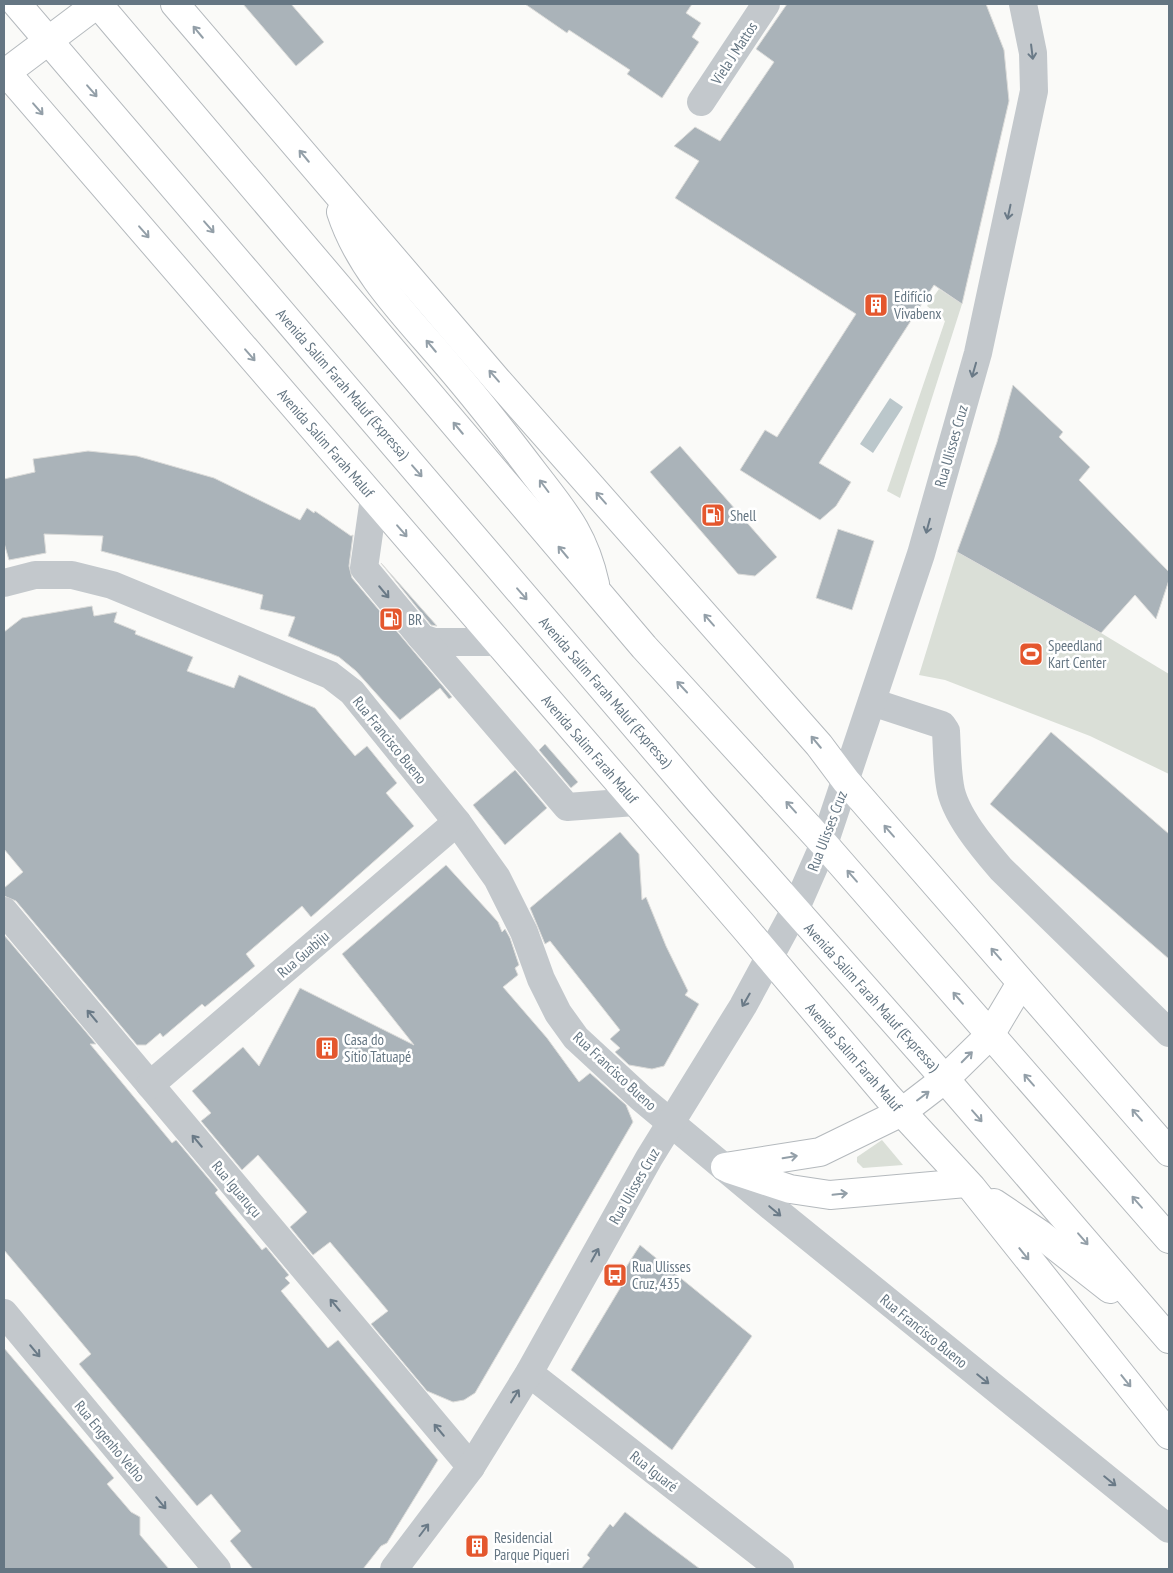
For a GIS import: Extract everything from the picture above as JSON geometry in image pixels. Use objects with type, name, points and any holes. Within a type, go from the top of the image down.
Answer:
[{"type":"main road","points":[[17,4],[49,40]]},
{"type":"main road","points":[[4,72],[97,4],[644,647],[824,844],[1169,1238]]},
{"type":"main road","points":[[175,4],[335,193],[819,745],[846,781],[1169,1152]]},
{"type":"main road","name":"Avenida Salim Farah Maluf (Expressa)","points":[[49,40],[795,910],[945,1079],[1164,1333]]},
{"type":"main road","name":"Avenida Salim Farah Maluf","points":[[4,72],[374,498],[902,1112],[969,1186],[1169,1435]]},
{"type":"main road","points":[[335,193],[347,230],[363,259],[391,298],[487,412],[570,520],[584,545],[596,591]]},
{"type":"main road","points":[[725,1167],[820,1152],[902,1112],[945,1079],[990,1035],[1021,983]]},
{"type":"main road","points":[[725,1167],[790,1189],[830,1195],[969,1186],[1040,1234],[1164,1333]]},
{"type":"street","name":"Viela J Mattos","points":[[702,102],[766,4]]},
{"type":"street","name":"Rua Ulisses Cruz","points":[[394,1569],[471,1467],[529,1373],[649,1158],[770,958],[795,910],[824,844],[921,554],[978,353],[1034,91],[1033,53],[1023,4]]},
{"type":"street","points":[[374,498],[364,556],[364,568],[567,807],[635,802]]},
{"type":"street","name":"Rua Francisco Bueno","points":[[4,583],[35,575],[72,575],[112,585],[330,676],[352,692],[456,822],[497,878],[524,932],[541,979],[558,1013],[576,1038],[703,1151],[1169,1529]]},
{"type":"street","points":[[422,638],[434,642],[498,642]]},
{"type":"street","points":[[872,702],[942,725],[946,731],[950,788],[955,803],[981,846],[1001,869],[1169,1033]]},
{"type":"street","name":"Rua Guabiju","points":[[150,1085],[456,822]]},
{"type":"street","name":"Rua Iguaruçu","points":[[4,911],[471,1467]]},
{"type":"street","points":[[649,1158],[670,1149],[685,1147],[703,1151],[695,1121],[702,1090],[702,1072]]},
{"type":"street","name":"Rua Engenho Velho","points":[[4,1313],[217,1569]]},
{"type":"street","name":"Rua Iguaré","points":[[529,1373],[780,1569]]},
{"type":"shaded area","points":[[939,289],[962,304],[900,498],[887,491],[945,321],[927,306]]},
{"type":"shaded area","points":[[890,398],[903,407],[873,453],[860,444]]},
{"type":"shaded area","name":"Speedland Kart Center","points":[[957,552],[1101,633],[1169,674],[1169,774],[1090,736],[945,680],[919,675]]},
{"type":"shaded area","points":[[882,1140],[903,1165],[863,1168],[857,1162],[857,1157]]},
{"type":"building","points":[[243,4],[291,4],[324,42],[296,66]]},
{"type":"building","points":[[525,4],[692,4],[686,13],[701,23],[692,37],[699,42],[662,98],[627,74],[630,70],[569,30],[567,33]]},
{"type":"building","points":[[787,4],[986,4],[1004,50],[1009,101],[962,304],[934,285],[819,463],[851,482],[836,506],[820,520],[740,470],[765,430],[777,437],[856,314],[675,198],[699,161],[674,146],[695,127],[720,141],[774,62],[756,49]]},
{"type":"building","points":[[1013,385],[1063,432],[1059,437],[1090,467],[1079,480],[1169,572],[1169,580],[1156,619],[1135,595],[1101,633],[957,552],[997,442]]},
{"type":"building","name":"Shell","points":[[680,446],[777,557],[755,576],[738,574],[650,472]]},
{"type":"building","points":[[88,451],[137,456],[214,478],[300,520],[307,508],[314,513],[315,511],[351,536],[353,535],[349,566],[352,578],[452,697],[449,699],[440,688],[400,720],[356,671],[339,657],[288,636],[295,617],[260,609],[263,595],[101,551],[103,536],[44,534],[46,553],[9,560],[4,543],[4,479],[35,472],[33,459]]},
{"type":"building","points":[[838,529],[874,541],[852,610],[816,598]]},
{"type":"building","points":[[381,563],[437,626],[431,625]]},
{"type":"building","points":[[92,606],[94,616],[117,612],[114,622],[136,631],[135,634],[193,657],[187,671],[234,688],[239,675],[315,708],[355,756],[367,746],[397,783],[386,793],[414,826],[311,917],[302,906],[246,954],[255,966],[205,1007],[202,1004],[163,1037],[160,1033],[146,1045],[137,1045],[16,901],[4,896],[4,888],[23,872],[4,849],[4,632],[22,618]]},
{"type":"building","points":[[1051,732],[1169,834],[1169,959],[990,804]]},
{"type":"building","points":[[545,744],[578,782],[571,788],[539,750]]},
{"type":"building","points":[[515,770],[547,808],[505,845],[473,805]]},
{"type":"building","points":[[620,832],[639,854],[642,900],[646,897],[666,946],[688,991],[685,995],[699,1004],[664,1066],[652,1069],[629,1065],[615,1052],[620,1048],[610,1039],[620,1030],[550,941],[545,944],[530,908]]},
{"type":"building","points":[[446,865],[498,922],[502,932],[505,929],[510,938],[519,965],[515,968],[518,975],[503,987],[547,1038],[579,1082],[590,1073],[626,1105],[633,1122],[475,1393],[464,1400],[453,1402],[427,1391],[371,1324],[388,1311],[330,1242],[313,1255],[290,1227],[307,1212],[258,1155],[242,1170],[201,1121],[211,1113],[192,1091],[243,1047],[259,1066],[300,988],[414,1045],[342,954]]},
{"type":"building","points":[[4,935],[96,1044],[90,1044],[172,1143],[176,1140],[218,1190],[215,1193],[262,1250],[266,1247],[289,1275],[285,1278],[290,1283],[281,1291],[328,1348],[338,1340],[438,1460],[387,1543],[381,1546],[363,1569],[253,1569],[230,1541],[241,1531],[211,1494],[197,1506],[79,1364],[91,1354],[4,1250]]},
{"type":"building","points":[[640,1245],[752,1336],[672,1450],[571,1370],[625,1280],[620,1277]]},
{"type":"building","points":[[4,1348],[114,1478],[107,1484],[131,1512],[140,1517],[140,1535],[169,1569],[4,1569]]},
{"type":"building","points":[[625,1512],[700,1569],[581,1569],[590,1558],[587,1555],[610,1524],[613,1527]]},
{"type":"place","name":"Edifício Vivabenx","points":[[876,305]]},
{"type":"place","name":"Shell","points":[[713,515]]},
{"type":"place","name":"BR","points":[[391,619]]},
{"type":"place","name":"Speedland Kart Center","points":[[1031,654]]},
{"type":"place","name":"Casa do Sítio Tatuapé","points":[[327,1048]]},
{"type":"place","name":"Rua Ulisses Cruz, 435","points":[[615,1275]]},
{"type":"place","name":"Residencial Parque Piqueri","points":[[477,1546]]}]
